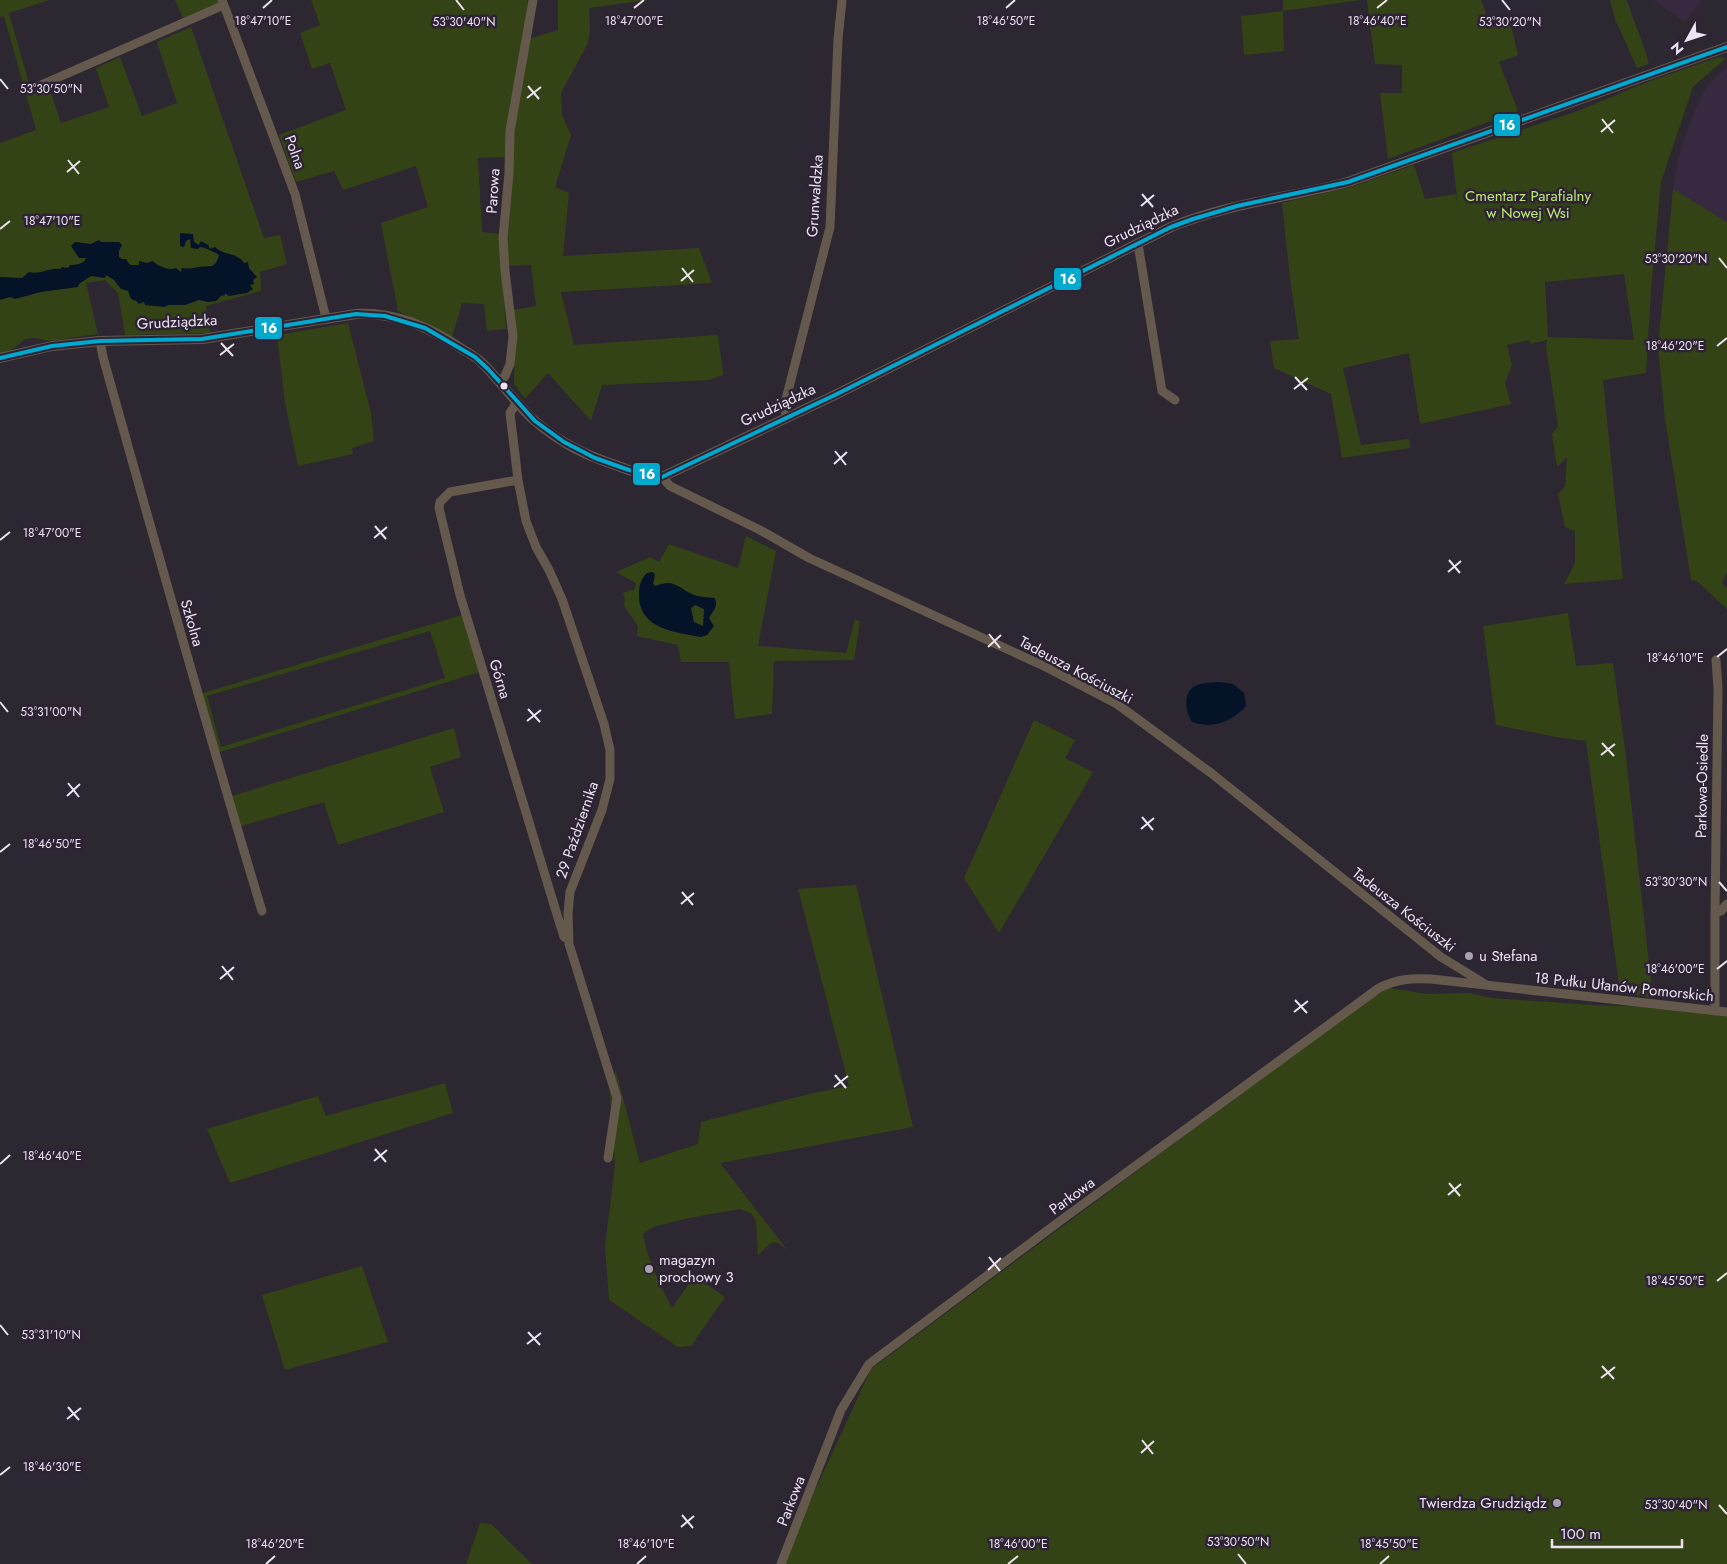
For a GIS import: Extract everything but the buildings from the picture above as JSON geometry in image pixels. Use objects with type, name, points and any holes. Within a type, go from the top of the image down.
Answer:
[{"type":"street","name":"Parowa","points":[[500,382],[510,364],[513,336],[504,271],[503,238],[509,173],[510,131],[533,0]]},
{"type":"street","name":"Grunwaldzka","points":[[787,418],[784,406],[830,228],[838,39],[842,0]]},
{"type":"street","points":[[34,88],[223,2]]},
{"type":"street","name":"Polna","points":[[223,2],[295,194],[326,318]]},
{"type":"street","name":"Grudziądzka","points":[[0,358],[39,348],[100,341],[202,339],[326,318],[372,313],[406,320],[450,340],[479,360],[517,402],[555,437],[587,456],[648,476],[662,477],[787,418],[1171,227],[1201,215],[1239,204],[1313,191],[1348,182],[1727,47]]},
{"type":"street","points":[[1138,244],[1162,391],[1175,400]]},
{"type":"street","name":"Szkolna","points":[[100,341],[166,582],[262,911]]},
{"type":"street","name":"29 Października","points":[[517,402],[510,413],[518,480],[526,521],[536,547],[550,570],[562,599],[604,724],[610,750],[610,779],[602,810],[570,892],[568,913],[568,944],[617,1098],[608,1158]]},
{"type":"street","name":"Tadeusza Kościuszki","points":[[662,477],[670,486],[760,530],[809,558],[1046,667],[1117,704],[1211,774],[1441,957],[1488,986]]},
{"type":"street","name":"Górna","points":[[518,480],[450,492],[440,502],[439,508],[460,595],[564,937],[568,939]]},
{"type":"street","name":"Parkowa-Osiedle","points":[[1715,1011],[1718,688],[1716,660]]},
{"type":"street","points":[[1715,912],[1721,911],[1727,904]]},
{"type":"street","name":"Parkowa","points":[[781,1564],[841,1410],[869,1364],[1060,1221],[1379,988],[1392,981],[1410,978],[1488,986]]},
{"type":"street","name":"18 Pułku Ułanów Pomorskich","points":[[1488,986],[1727,1012]]},
{"type":"shaded area","points":[[1653,0],[1701,0],[1685,22]]},
{"type":"shaded area","points":[[1727,67],[1727,222],[1673,189],[1678,158],[1696,107],[1706,87]]},
{"type":"green space","points":[[0,0],[49,0],[9,13],[32,94],[49,87],[61,123],[109,107],[96,68],[120,57],[142,116],[177,103],[157,42],[191,27],[264,238],[280,235],[287,264],[260,272],[261,291],[206,306],[210,333],[125,335],[118,293],[105,280],[86,283],[98,334],[50,341],[36,338],[25,339],[13,349],[0,354],[0,143],[36,130],[4,16],[0,17]]},
{"type":"green space","points":[[175,0],[218,0],[219,3],[183,18]]},
{"type":"green space","points":[[311,0],[528,0],[522,41],[558,30],[558,0],[648,0],[589,8],[590,29],[588,43],[561,93],[562,115],[571,135],[555,187],[569,193],[563,256],[699,248],[712,283],[561,292],[574,345],[718,335],[723,375],[709,380],[602,385],[591,421],[548,373],[525,399],[514,384],[515,339],[513,310],[536,306],[531,265],[502,266],[506,329],[487,331],[484,304],[462,303],[452,337],[398,311],[381,223],[428,207],[416,166],[343,190],[334,171],[296,182],[279,135],[346,110],[330,63],[312,69],[300,33],[320,25]],"holes":[[[507,157],[500,234],[482,232],[478,158]]]},
{"type":"green space","points":[[1283,0],[1360,0],[1283,11]]},
{"type":"green space","points":[[1367,0],[1481,0],[1489,22],[1509,17],[1518,55],[1499,62],[1518,111],[1388,159],[1380,93],[1402,93],[1402,65],[1375,64]]},
{"type":"green space","points":[[1610,0],[1627,0],[1649,64],[1637,68],[1615,19]]},
{"type":"green space","points":[[1283,11],[1284,51],[1244,55],[1241,16]]},
{"type":"green space","name":"Cmentarz Parafialny w Nowej Wsi","points":[[1718,57],[1726,58],[1693,87],[1661,182],[1651,290],[1646,373],[1603,380],[1623,579],[1564,584],[1575,563],[1575,531],[1565,527],[1558,494],[1565,486],[1567,457],[1557,467],[1552,434],[1558,426],[1546,347],[1547,340],[1530,344],[1529,340],[1507,345],[1512,365],[1505,383],[1511,404],[1420,424],[1409,353],[1343,368],[1361,445],[1409,439],[1410,448],[1342,458],[1331,394],[1274,368],[1270,341],[1299,339],[1282,203],[1351,187],[1414,165],[1425,199],[1456,194],[1459,215],[1452,153],[1578,111],[1645,83]],"holes":[[[1624,274],[1634,340],[1548,337],[1545,282]]]},
{"type":"green space","points":[[1673,189],[1727,222],[1727,572],[1722,583],[1727,588],[1727,609],[1697,581],[1691,580],[1665,419],[1658,347]]},
{"type":"green space","points":[[348,323],[371,413],[374,441],[352,448],[353,454],[298,466],[285,403],[277,335]]},
{"type":"green space","points":[[746,536],[776,551],[758,646],[846,653],[855,619],[860,622],[854,660],[774,661],[772,714],[735,719],[729,662],[681,662],[678,645],[637,636],[638,626],[624,606],[623,593],[635,589],[636,583],[616,572],[650,557],[659,562],[669,544],[738,568]]},
{"type":"green space","points":[[1568,613],[1576,666],[1613,663],[1625,749],[1653,998],[1620,992],[1586,741],[1496,725],[1483,626]]},
{"type":"green space","points":[[462,615],[480,672],[217,753],[200,694]],"holes":[[[430,631],[445,678],[221,747],[207,696]]]},
{"type":"green space","points":[[1034,720],[1075,740],[1065,758],[1093,772],[999,933],[964,878]]},
{"type":"green space","points":[[454,728],[461,757],[430,767],[444,812],[338,845],[324,802],[238,827],[229,797]]},
{"type":"green space","points":[[856,885],[913,1127],[720,1163],[788,1251],[777,1242],[771,1243],[758,1255],[756,1221],[751,1213],[740,1209],[689,1218],[653,1227],[643,1234],[658,1281],[672,1308],[694,1276],[725,1297],[691,1346],[678,1347],[609,1300],[605,1247],[615,1165],[609,1081],[616,1071],[640,1163],[698,1144],[701,1122],[809,1094],[849,1086],[798,889]]},
{"type":"green space","points":[[1390,988],[1427,994],[1469,993],[1491,998],[1654,1007],[1727,1014],[1727,1564],[781,1564],[871,1369],[1376,993]]},
{"type":"green space","points":[[445,1083],[453,1113],[230,1183],[207,1129],[318,1096],[326,1116]]},
{"type":"green space","points":[[362,1266],[388,1342],[285,1370],[262,1295]]},
{"type":"green space","points":[[480,1523],[491,1524],[532,1564],[466,1564]]},
{"type":"water","points":[[180,233],[193,234],[194,242],[199,245],[201,241],[208,245],[210,249],[215,247],[222,252],[238,257],[244,263],[248,262],[249,268],[257,277],[253,280],[254,284],[250,285],[253,289],[247,293],[229,296],[225,293],[216,301],[199,300],[185,305],[168,305],[165,307],[145,305],[144,302],[139,304],[131,299],[128,291],[121,289],[114,280],[106,275],[105,278],[91,276],[79,284],[78,287],[0,300],[0,277],[22,278],[29,272],[37,273],[62,267],[68,268],[70,265],[84,262],[86,258],[79,258],[71,246],[75,242],[91,244],[99,240],[101,242],[119,242],[122,245],[119,257],[126,259],[130,265],[139,265],[139,261],[147,263],[153,261],[164,268],[176,268],[181,272],[182,268],[203,267],[216,263],[219,255],[202,247],[198,249],[191,248],[190,239],[186,241],[184,247],[180,246]]},
{"type":"water","points":[[653,572],[655,575],[653,584],[656,586],[672,583],[694,595],[715,598],[716,606],[709,618],[714,626],[707,635],[701,637],[680,633],[651,622],[640,606],[640,585],[647,573]],"holes":[[[695,605],[704,609],[703,626],[694,622],[691,608]]]},
{"type":"water","points":[[1220,682],[1233,684],[1244,693],[1246,706],[1240,712],[1221,723],[1207,725],[1192,722],[1186,705],[1189,692],[1198,685]]},
{"type":"transit line","name":"16","points":[[0,358],[52,346],[100,341],[202,339],[356,314],[385,316],[425,328],[475,357],[535,421],[564,442],[595,458],[629,470],[662,477],[837,394],[1171,227],[1237,206],[1348,182],[1727,47]]},
{"type":"place","name":"u Stefana","points":[[1469,956]]},
{"type":"place","name":"magazyn prochowy 3","points":[[649,1269]]},
{"type":"place","name":"Twierdza Grudziądz","points":[[1557,1503]]}]
